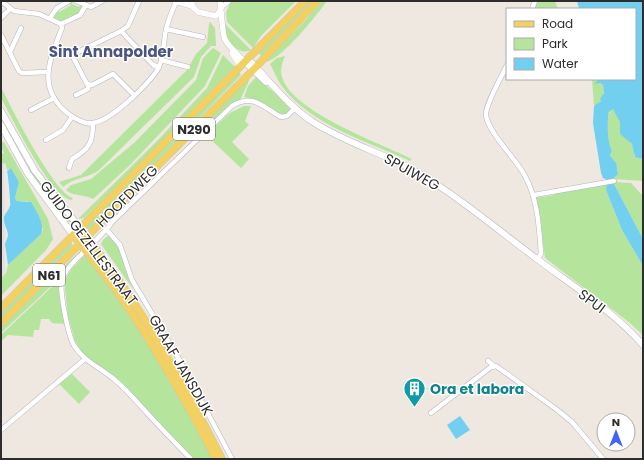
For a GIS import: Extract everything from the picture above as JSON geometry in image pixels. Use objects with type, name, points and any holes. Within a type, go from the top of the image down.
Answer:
[{"type":"main road","name":"HOOFDWEG","points":[[1,308],[306,1]]},
{"type":"main road","name":"HOOFDWEG","points":[[1,323],[254,68],[317,1]]},
{"type":"main road","points":[[244,62],[254,68]]},
{"type":"main road","name":"SPUIWEG","points":[[254,68],[295,108],[313,122],[418,173],[451,195],[538,260]]},
{"type":"main road","name":"GUIDO GEZELLESTRAAT","points":[[1,111],[35,171],[112,269],[159,342],[222,459]]},
{"type":"main road","name":"GUIDO GEZELLESTRAAT","points":[[1,125],[28,174],[119,295],[154,347],[191,411],[216,459]]},
{"type":"main road","name":"SPUI","points":[[538,260],[601,307],[643,344]]},
{"type":"street","points":[[1,1],[10,9],[39,14],[61,24]]},
{"type":"street","points":[[50,18],[60,3],[69,1]]},
{"type":"street","points":[[76,1],[90,7],[102,1]]},
{"type":"street","points":[[72,55],[121,31],[128,26],[139,1]]},
{"type":"street","points":[[216,16],[222,4],[229,1]]},
{"type":"street","points":[[61,24],[62,28],[48,72],[48,84],[54,98],[72,117],[79,121],[93,123],[110,115],[134,95],[159,67],[166,29],[176,2],[191,3],[198,12],[216,16]]},
{"type":"street","points":[[222,4],[221,26],[223,38],[230,49],[244,62]]},
{"type":"street","points":[[61,24],[80,15],[86,5]]},
{"type":"street","points":[[1,18],[10,9]]},
{"type":"street","points":[[216,16],[221,26]]},
{"type":"street","points":[[10,52],[21,28]]},
{"type":"street","points":[[166,29],[203,37]]},
{"type":"street","points":[[121,31],[153,65],[159,67]]},
{"type":"street","points":[[2,37],[19,71],[22,73],[48,72]]},
{"type":"street","points":[[2,37],[14,41]]},
{"type":"street","points":[[55,48],[72,55],[89,85]]},
{"type":"street","points":[[230,49],[238,51],[244,62]]},
{"type":"street","points":[[161,60],[188,66]]},
{"type":"street","points":[[506,67],[487,104],[486,115],[492,130],[515,159],[534,195],[541,253],[538,260]]},
{"type":"street","points":[[76,95],[88,89],[89,85],[113,74],[134,95]]},
{"type":"street","points":[[31,110],[54,98]]},
{"type":"street","points":[[191,459],[126,390],[114,379],[84,359],[74,346],[68,334],[61,288],[62,279],[68,268],[93,245],[107,230],[112,222],[232,106],[240,101],[253,101],[281,117],[287,116],[295,108]]},
{"type":"street","points":[[46,140],[63,130],[72,117]]},
{"type":"street","points":[[70,168],[72,158],[84,152],[89,146],[93,133],[93,123]]},
{"type":"street","points":[[534,195],[614,181]]},
{"type":"street","name":"GRAAF JANSDIJK","points":[[107,230],[120,245],[132,280],[183,366],[232,459]]},
{"type":"street","points":[[1,430],[84,359]]},
{"type":"street","points":[[488,361],[572,422],[603,459]]},
{"type":"street","points":[[431,413],[494,366]]},
{"type":"shaded area","points":[[4,154],[5,273],[1,277],[1,155]]},
{"type":"green space","points":[[73,1],[72,4],[79,7],[81,4],[82,6],[80,13],[71,17],[70,15],[69,18],[61,21],[53,17],[57,9],[59,12],[71,5],[69,2]]},
{"type":"green space","points":[[231,1],[296,1],[261,36],[253,48],[227,22],[226,12]]},
{"type":"green space","points":[[309,1],[314,1],[262,56],[258,53]]},
{"type":"green space","points":[[322,1],[327,1],[299,36],[281,53],[266,62],[265,60],[302,24]]},
{"type":"green space","points":[[537,1],[555,1],[558,8],[534,8]]},
{"type":"green space","points":[[210,22],[215,28],[216,46],[211,46],[201,57],[194,77],[98,171],[71,182],[63,187],[59,182],[81,175],[187,70],[196,54],[207,43]]},
{"type":"green space","points":[[225,22],[227,26],[251,50],[240,51],[225,40]]},
{"type":"green space","points":[[213,48],[221,53],[205,86],[130,165],[93,199],[86,196],[72,194],[66,190],[71,185],[91,179],[134,143],[196,80],[203,58]]},
{"type":"green space","points":[[223,55],[236,68],[84,218],[78,219],[156,142],[207,88]]},
{"type":"green space","points":[[285,56],[281,71],[282,77],[289,90],[302,102],[319,114],[339,125],[412,159],[410,161],[341,131],[324,122],[293,99],[281,85],[270,64],[277,58]]},
{"type":"green space","points":[[239,72],[241,75],[92,228],[85,230],[86,226]]},
{"type":"green space","points":[[256,77],[289,105],[290,110],[288,114],[283,115],[259,101],[244,97],[248,86]]},
{"type":"green space","points":[[248,79],[249,81],[240,100],[228,106],[205,128],[203,125]]},
{"type":"green space","points":[[592,80],[599,80],[598,82],[603,85],[604,88],[603,94],[601,100],[594,106]]},
{"type":"green space","points":[[1,87],[23,130],[44,166],[55,181],[73,198],[72,200],[64,196],[54,187],[43,172],[1,98]]},
{"type":"green space","points":[[244,106],[251,106],[245,121],[249,125],[232,142],[249,159],[241,168],[206,135],[230,113]]},
{"type":"green space","points":[[612,109],[615,110],[620,122],[620,134],[631,143],[634,149],[634,156],[643,159],[643,181],[613,179],[618,171],[610,156],[612,150],[608,136],[608,117]]},
{"type":"green space","points":[[1,141],[4,142],[48,219],[53,239],[46,250],[1,296],[1,278],[6,273],[8,265],[41,234],[43,229],[28,201],[17,201],[15,198],[19,182],[11,168],[7,170],[5,163],[1,164],[1,154],[4,153],[1,147]]},
{"type":"green space","points":[[26,164],[70,220],[69,223],[32,175]]},
{"type":"green space","points":[[613,182],[631,183],[643,196],[643,239]]},
{"type":"green space","points":[[608,183],[606,190],[622,230],[643,266],[643,335],[630,323],[545,258],[536,196],[543,197],[554,195],[554,192]]},
{"type":"green space","points":[[108,236],[112,237],[122,255],[125,269],[133,289],[101,244]]},
{"type":"green space","points":[[71,242],[73,245],[1,318],[1,312]]},
{"type":"green space","points":[[79,252],[83,253],[62,276],[1,333],[1,326]]},
{"type":"green space","points":[[85,255],[122,302],[156,353],[214,459],[194,459],[128,389],[85,357],[75,341],[68,316],[64,281],[72,268]]},
{"type":"green space","points":[[58,281],[60,281],[65,324],[52,323],[49,319],[41,319],[39,330],[34,330],[33,337],[8,335],[1,341],[1,335]]},
{"type":"green space","points":[[72,374],[90,392],[79,404],[59,384]]},
{"type":"water","points":[[577,1],[643,1],[643,159],[635,157],[632,144],[620,134],[620,122],[613,109],[609,112],[608,137],[612,150],[610,156],[616,163],[618,174],[613,179],[613,182],[643,239],[643,266],[622,230],[606,190],[607,180],[603,178],[601,173],[593,123],[594,106],[601,101],[600,99],[604,93],[603,85],[600,83],[594,84],[598,80],[636,80],[636,8],[579,8]]},
{"type":"water","points":[[11,168],[19,182],[15,198],[17,201],[31,202],[40,218],[42,230],[41,234],[8,265],[5,244],[8,233],[4,220],[10,206],[7,171]]},
{"type":"water","points":[[460,416],[470,430],[456,439],[447,425]]},
{"type":"place","name":"Ora et labora","points":[[415,408]]},
{"type":"district","name":"Sint Annapolder","points":[[111,51]]}]
